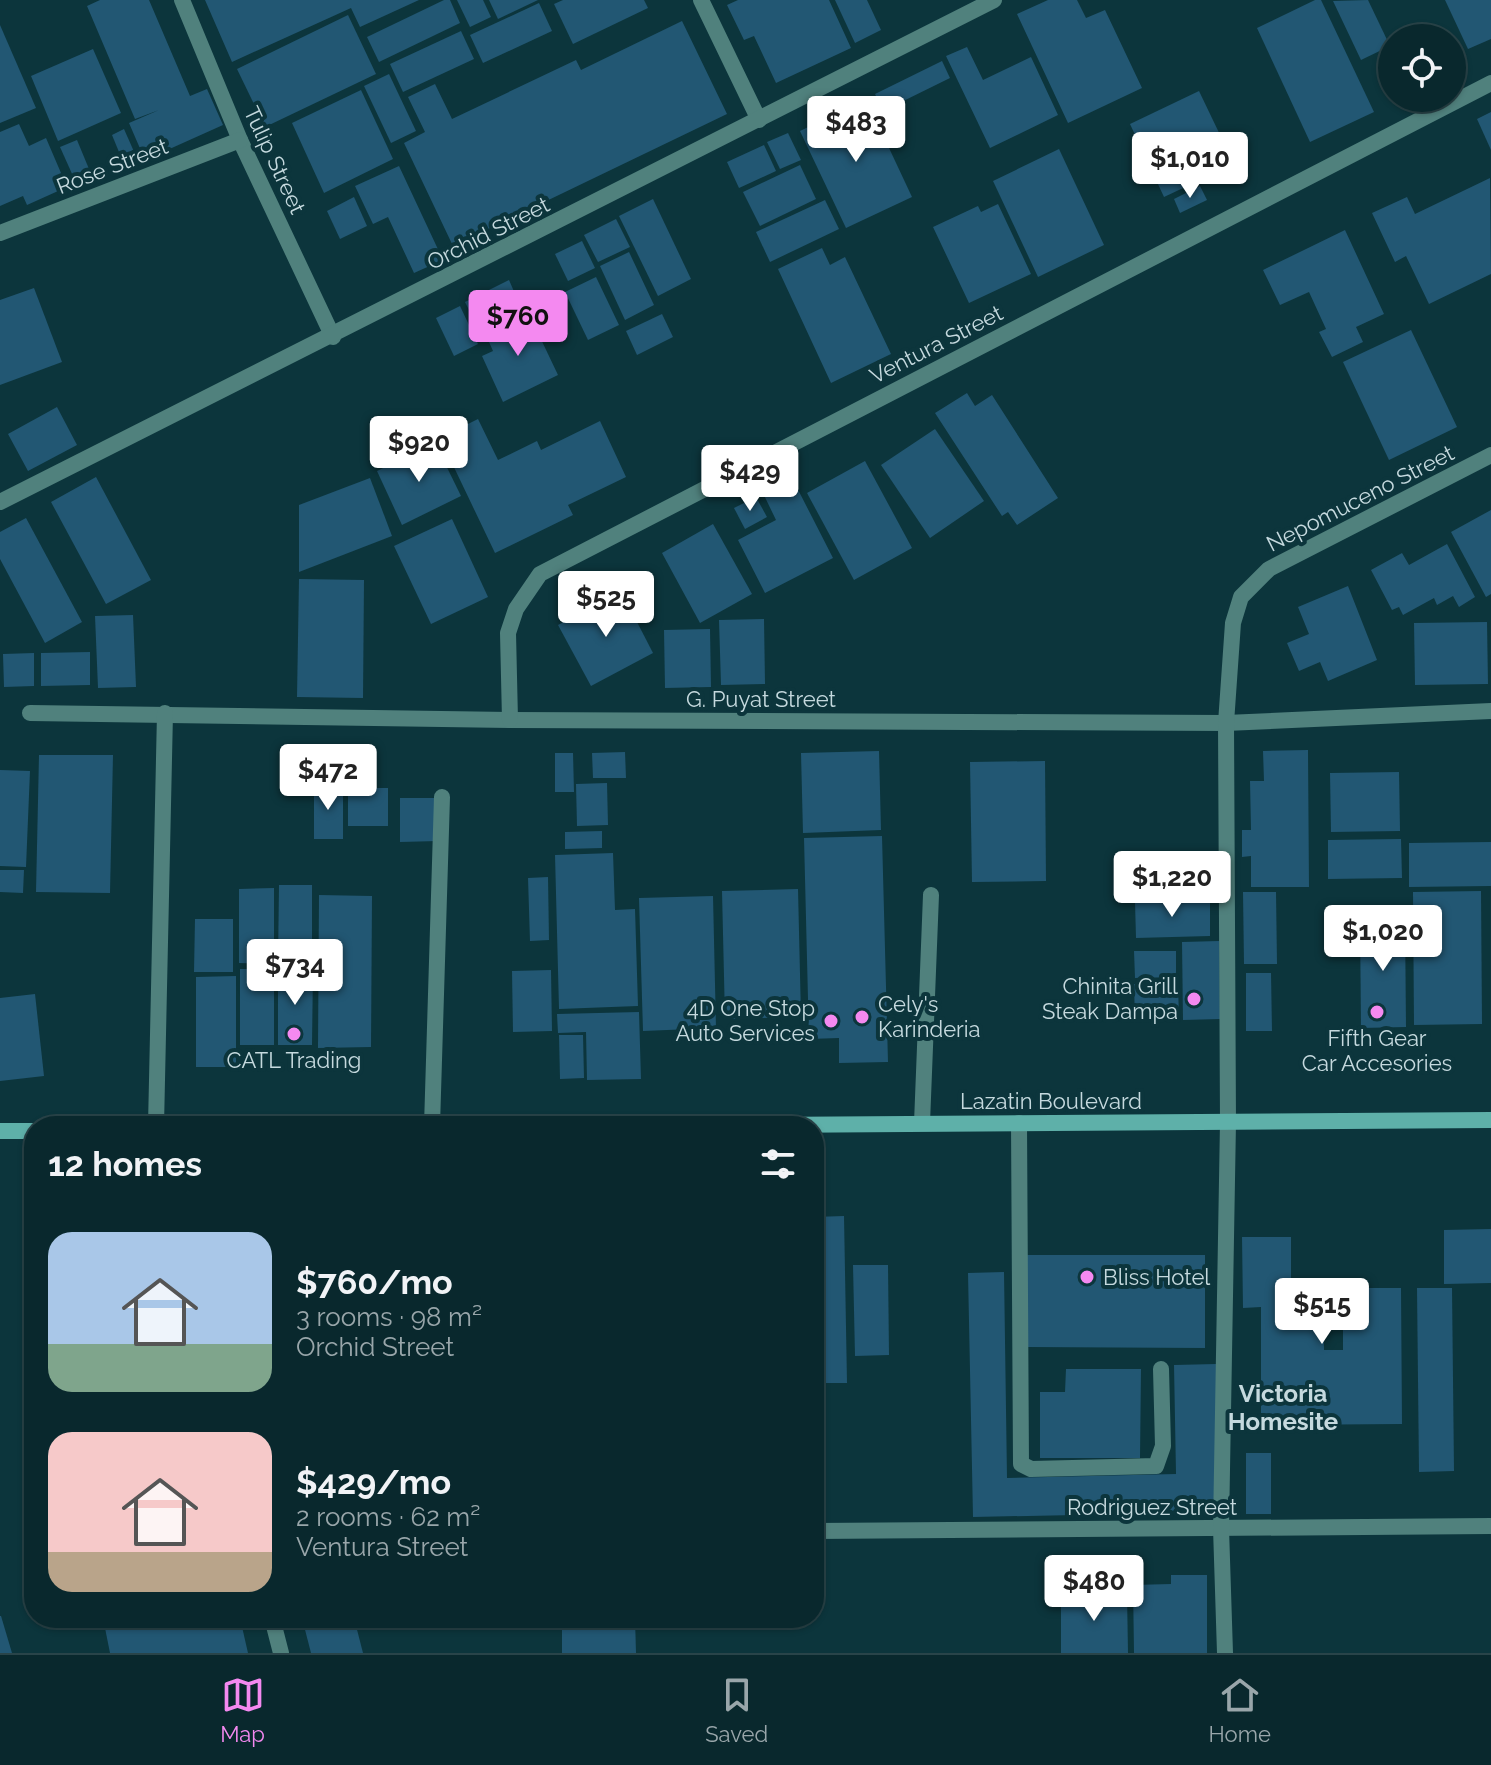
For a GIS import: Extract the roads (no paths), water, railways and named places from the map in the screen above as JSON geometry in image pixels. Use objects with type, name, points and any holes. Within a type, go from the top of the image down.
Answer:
[{"type":"main road","name":"Lazatin Boulevard","points":[[824,1124],[1491,1120]]},
{"type":"main road","points":[[0,1131],[24,1131]]},
{"type":"street","name":"Tulip Street","points":[[182,0],[240,140],[333,337]]},
{"type":"street","points":[[701,0],[759,120]]},
{"type":"street","name":"Orchid Street","points":[[0,502],[106,446],[333,337],[994,0]]},
{"type":"street","name":"Ventura Street","points":[[510,720],[508,633],[516,609],[540,574],[1491,83]]},
{"type":"street","name":"Rose Street","points":[[0,233],[240,140]]},
{"type":"street","name":"Nepomuceno Street","points":[[1225,1653],[1221,1528],[1228,1122],[1226,723],[1233,623],[1241,597],[1269,569],[1491,455]]},
{"type":"street","name":"G. Puyat Street","points":[[30,713],[510,720],[1226,723],[1491,711]]},
{"type":"street","points":[[156,1116],[165,713]]},
{"type":"street","points":[[432,1116],[442,797]]},
{"type":"street","points":[[922,1123],[931,895]]},
{"type":"street","points":[[1019,1123],[1021,1464],[1031,1469],[1156,1466],[1163,1446],[1161,1369]]},
{"type":"street","name":"Rodriguez Street","points":[[824,1531],[1491,1526]]},
{"type":"street","points":[[275,1628],[281,1653]]},
{"type":"place","name":"Chinita Grill Steak Dampa","points":[[1194,999]]},
{"type":"place","name":"Fifth Gear Car Accesories","points":[[1377,1012]]},
{"type":"place","name":"Cely's Karinderia","points":[[862,1017]]},
{"type":"place","name":"4D One Stop Auto Services","points":[[831,1021]]},
{"type":"place","name":"CATL Trading","points":[[294,1034]]},
{"type":"place","name":"Bliss Hotel","points":[[1087,1277]]},
{"type":"district","name":"Victoria Homesite","points":[[1283,1407]]}]
